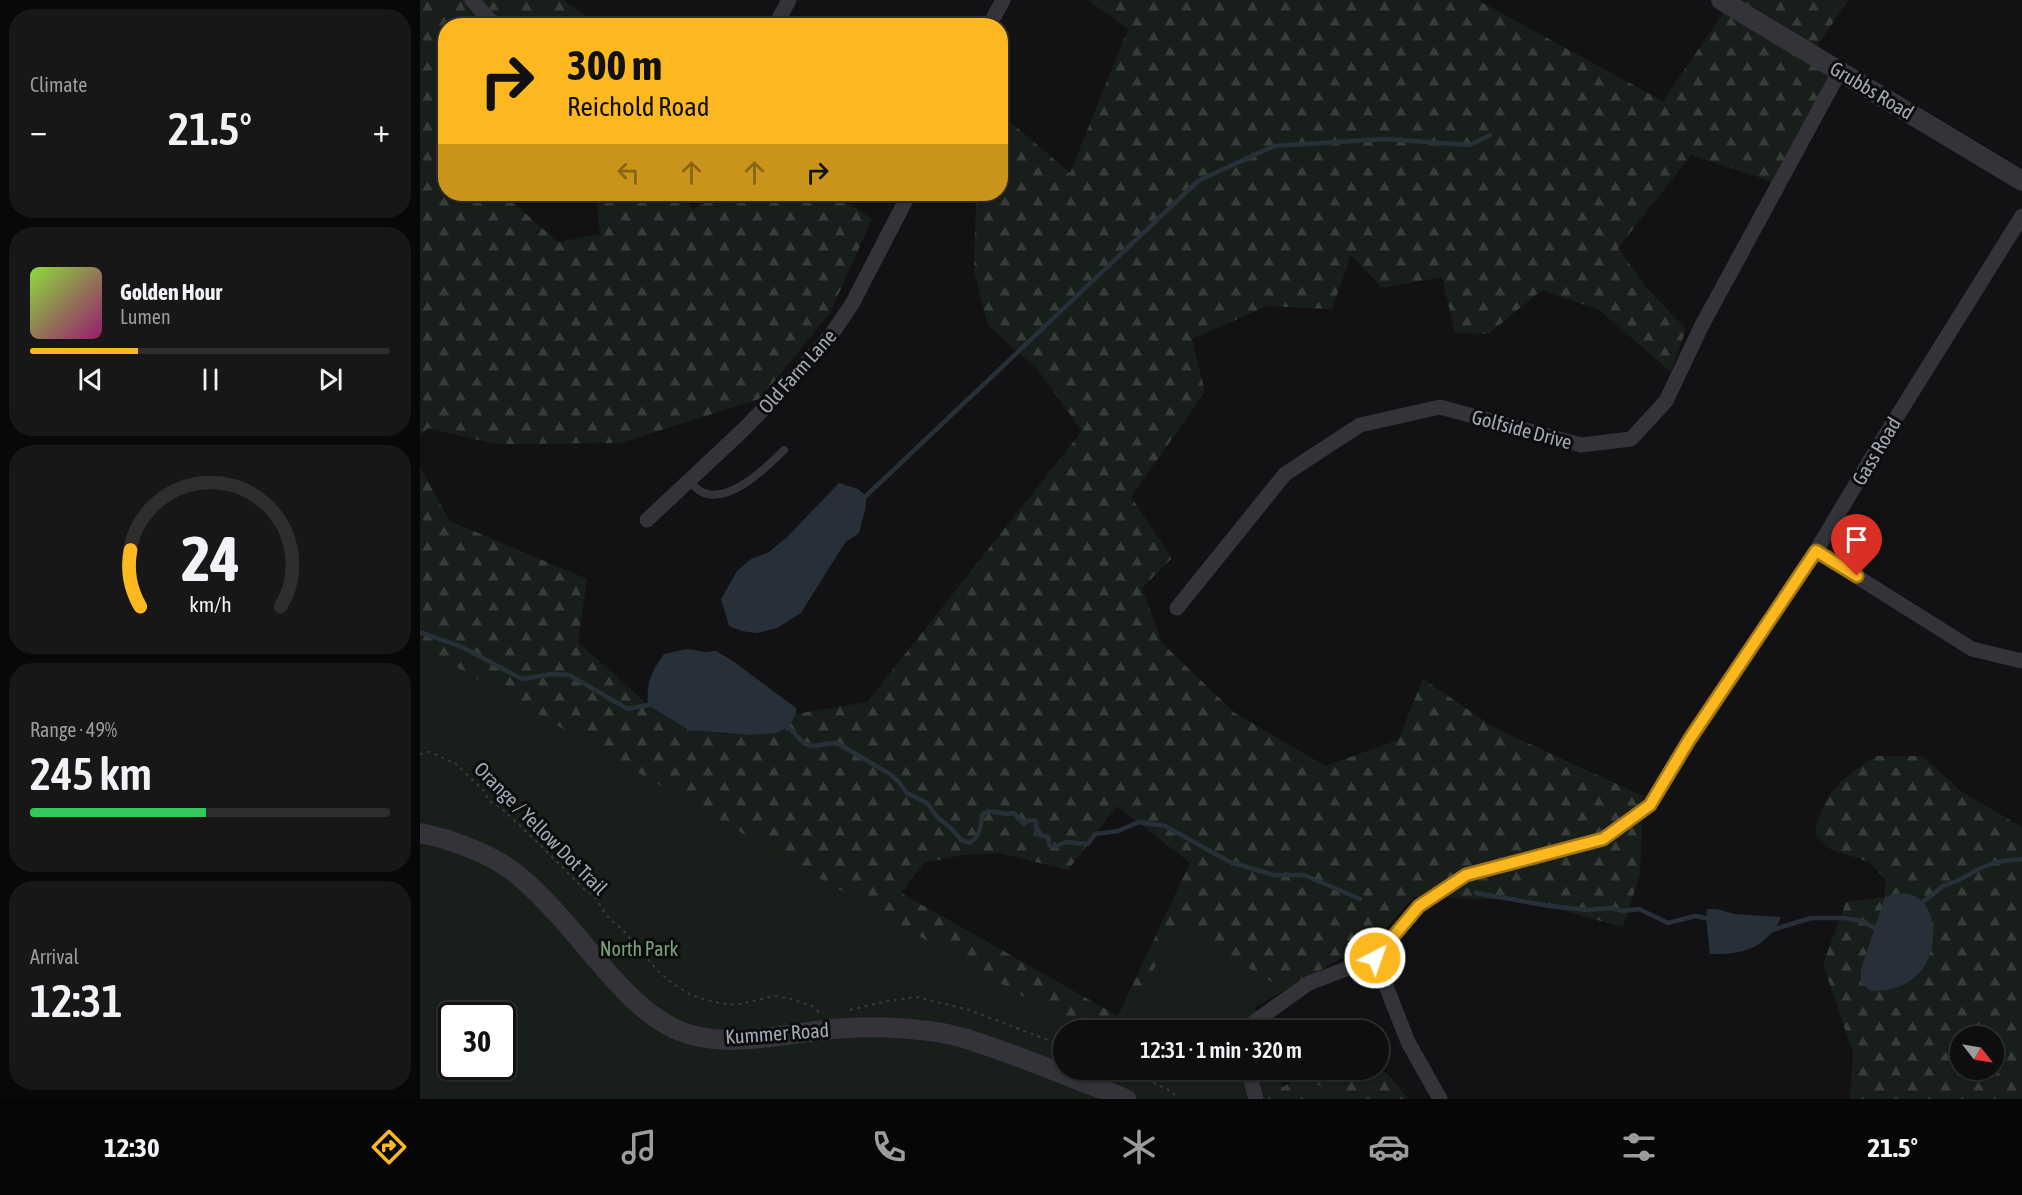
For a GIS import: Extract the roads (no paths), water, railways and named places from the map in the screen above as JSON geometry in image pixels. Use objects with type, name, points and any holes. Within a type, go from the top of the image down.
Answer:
[{"type":"street","points":[[472,0],[488,18]]},
{"type":"street","points":[[779,18],[789,0]]},
{"type":"street","points":[[993,18],[1003,0]]},
{"type":"street","name":"Grubbs Road","points":[[1721,0],[2022,181]]},
{"type":"street","name":"Golfside Drive","points":[[1178,608],[1285,474],[1360,425],[1440,407],[1581,445],[1631,439],[1666,401],[1701,327],[1840,71]]},
{"type":"street","name":"Old Farm Lane","points":[[647,520],[690,482],[789,384],[831,335],[852,304],[905,201]]},
{"type":"street","name":"Gass Road","points":[[1257,1020],[1309,983],[1375,958],[1419,906],[1466,875],[1603,839],[1650,805],[1689,740],[1816,551],[2022,216]]},
{"type":"street","points":[[1816,551],[1972,649],[2022,661]]},
{"type":"street","name":"Kummer Road","points":[[420,833],[476,850],[518,875],[568,926],[615,981],[651,1016],[675,1029],[721,1039],[747,1039],[836,1029],[883,1027],[923,1030],[970,1040],[1125,1099]]},
{"type":"street","points":[[1375,958],[1408,1042],[1440,1099]]},
{"type":"street","points":[[1251,1080],[1256,1099]]},
{"type":"lane","points":[[690,482],[701,492],[727,493],[748,482],[784,450]]},
{"type":"waterway","points":[[866,496],[1198,181],[1274,146],[1385,139],[1470,145],[1490,135]]},
{"type":"waterway","points":[[420,632],[462,647],[522,679],[552,674],[569,675],[628,709],[652,704]]},
{"type":"waterway","points":[[784,725],[808,745],[837,743],[890,774],[907,793],[927,803],[938,818],[961,840],[970,843],[979,831],[982,815],[988,811],[1014,813],[1024,824],[1029,820],[1036,821],[1037,834],[1048,837],[1049,845],[1055,847],[1066,842],[1088,844],[1095,834],[1118,831],[1139,822],[1165,826],[1230,862],[1274,875],[1304,875],[1360,899]]},
{"type":"waterway","points":[[1918,906],[1943,886],[1981,868],[1996,862],[2022,859]]},
{"type":"waterway","points":[[1476,893],[1587,910],[1639,909],[1668,923],[1695,916],[1710,919]]},
{"type":"waterway","points":[[1772,930],[1811,918],[1844,918],[1862,921],[1874,928],[1878,926]]},
{"type":"park label","name":"North Park","points":[[639,948]]}]
